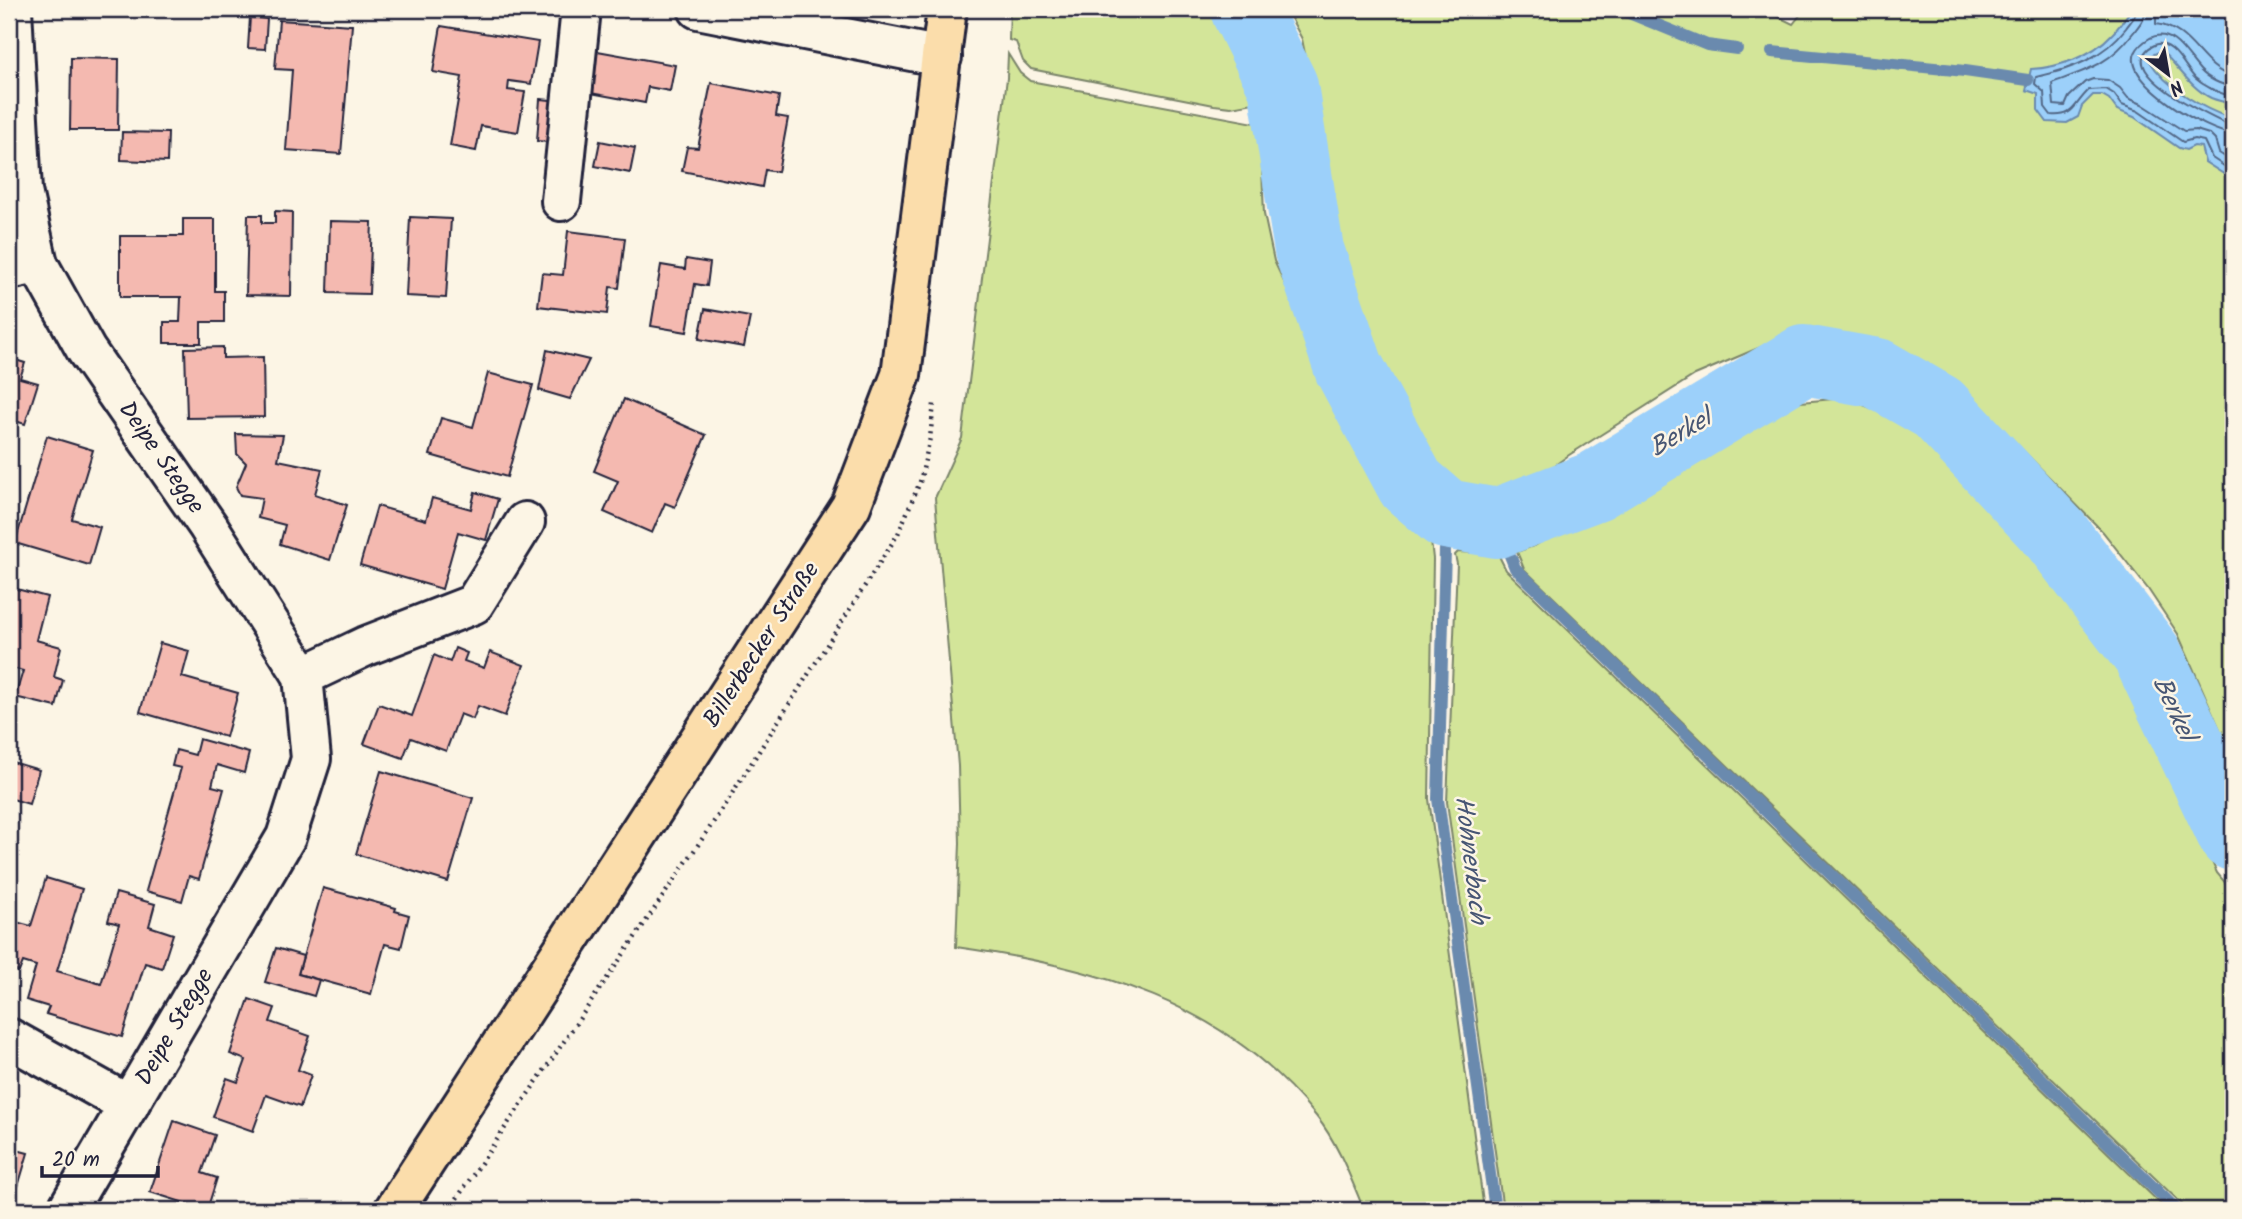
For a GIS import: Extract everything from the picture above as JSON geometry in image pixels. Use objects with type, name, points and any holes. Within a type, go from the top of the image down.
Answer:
[{"type":"main road","name":"Billerbecker Straße","points":[[394,1210],[851,506],[901,375],[947,9]]},
{"type":"street","name":"Deipe Stegge","points":[[12,9],[22,191],[23,267],[86,350],[208,526],[303,676],[311,759],[286,837],[66,1210]]},
{"type":"street","points":[[561,201],[581,9]]},
{"type":"street","points":[[698,9],[942,57]]},
{"type":"street","points":[[303,676],[366,646],[474,604],[525,523]]},
{"type":"street","name":"Deipe Stegge","points":[[9,1038],[129,1105]]},
{"type":"green space","points":[[1010,9],[1210,9],[1235,54],[1254,103],[1231,107],[1214,105],[1031,69],[1023,61],[1016,42],[1009,40]]},
{"type":"green space","points":[[1286,9],[1762,9],[1793,24],[1805,9],[2233,9],[2233,759],[2178,634],[2148,589],[2103,532],[1962,388],[1894,346],[1837,332],[1804,331],[1770,343],[1695,375],[1534,480],[1497,494],[1463,494],[1431,471],[1348,282],[1318,175],[1315,103],[1302,39]]},
{"type":"green space","points":[[1008,54],[1020,73],[1030,81],[1260,124],[1264,214],[1274,261],[1359,440],[1391,494],[1431,541],[1433,559],[1429,799],[1484,1210],[1364,1210],[1331,1138],[1316,1116],[1280,1077],[1240,1044],[1198,1017],[1154,996],[1107,979],[1008,955],[956,947],[960,843],[958,766],[935,498],[962,438]]},
{"type":"green space","points":[[1845,398],[1892,416],[1933,446],[2091,618],[2137,699],[2217,873],[2233,892],[2233,1210],[2188,1210],[1524,569],[1517,552],[1536,545],[1741,423],[1789,403]]},
{"type":"green space","points":[[1458,552],[1498,554],[1506,570],[2167,1210],[1503,1210],[1447,802],[1457,564],[1455,555]]},
{"type":"water","points":[[2132,9],[2233,9],[2233,105],[2204,94],[2161,51],[2152,55],[2149,60],[2165,80],[2186,96],[2233,119],[2233,180],[2205,162],[2201,147],[2194,146],[2186,150],[2179,148],[2134,117],[2117,110],[2109,99],[2102,95],[2093,95],[2082,106],[2078,117],[2067,123],[2047,122],[2038,110],[2038,94],[2026,90],[2031,69],[2052,66],[2084,55],[2114,32]]},
{"type":"building","points":[[250,17],[267,19],[265,49],[248,48]]},
{"type":"building","points":[[279,20],[352,25],[341,154],[286,150],[292,70],[275,69]]},
{"type":"building","points":[[441,26],[538,42],[531,84],[509,81],[508,90],[525,92],[518,132],[481,126],[476,151],[450,146],[462,77],[433,72]]},
{"type":"building","points":[[592,50],[675,65],[670,91],[648,87],[645,103],[585,92]]},
{"type":"building","points":[[71,58],[119,59],[118,130],[70,130]]},
{"type":"building","points":[[711,83],[779,96],[776,116],[788,118],[778,172],[765,170],[762,187],[682,171],[687,147],[698,148]]},
{"type":"building","points":[[540,99],[562,101],[558,143],[537,141]]},
{"type":"building","points":[[122,132],[168,133],[167,162],[121,160]]},
{"type":"building","points":[[600,141],[635,148],[630,173],[595,166]]},
{"type":"building","points":[[275,211],[292,212],[291,296],[246,295],[248,215],[262,215],[262,223],[275,223]]},
{"type":"building","points":[[410,217],[451,219],[446,298],[406,296]]},
{"type":"building","points":[[183,219],[215,219],[215,291],[224,291],[224,322],[201,322],[201,343],[164,343],[164,322],[180,322],[181,297],[120,297],[120,236],[183,236]]},
{"type":"building","points":[[330,221],[372,222],[369,294],[328,293]]},
{"type":"building","points":[[568,231],[625,238],[619,288],[610,287],[607,314],[538,306],[542,273],[563,275]]},
{"type":"building","points":[[686,259],[710,263],[707,286],[695,284],[687,332],[651,326],[661,265],[685,269]]},
{"type":"building","points":[[705,309],[750,317],[744,347],[699,339]]},
{"type":"building","points":[[223,347],[223,358],[263,357],[264,417],[187,418],[185,348]]},
{"type":"building","points":[[547,350],[589,360],[570,399],[539,390]]},
{"type":"building","points":[[9,358],[25,363],[20,378],[38,383],[25,424],[9,419],[13,403],[9,402]]},
{"type":"building","points":[[488,373],[533,385],[507,477],[430,455],[441,418],[473,427]]},
{"type":"building","points":[[624,399],[706,435],[675,507],[665,503],[652,533],[604,512],[618,481],[594,471]]},
{"type":"building","points":[[236,434],[283,435],[278,460],[322,469],[315,494],[347,505],[330,560],[280,544],[285,525],[258,518],[262,498],[240,495],[236,487],[246,463],[237,454]]},
{"type":"building","points":[[47,436],[93,450],[72,519],[100,527],[89,565],[15,543]]},
{"type":"building","points":[[475,492],[498,499],[486,540],[458,532],[442,589],[360,565],[377,506],[426,520],[432,498],[471,509]]},
{"type":"building","points":[[9,587],[47,597],[36,640],[61,647],[54,677],[63,680],[56,707],[15,697],[23,671],[9,667]]},
{"type":"building","points":[[160,643],[189,651],[182,677],[238,693],[226,737],[140,712]]},
{"type":"building","points":[[455,648],[467,653],[464,661],[484,668],[490,652],[524,665],[505,716],[478,706],[473,719],[460,714],[446,751],[411,738],[403,758],[364,744],[379,704],[412,716],[434,655],[450,662]]},
{"type":"building","points":[[199,739],[249,753],[244,773],[217,765],[212,786],[224,789],[199,879],[189,876],[182,901],[146,891],[181,768],[172,766],[176,750],[195,755]]},
{"type":"building","points":[[9,761],[39,770],[29,804],[9,798]]},
{"type":"building","points":[[381,771],[473,798],[448,882],[356,854]]},
{"type":"building","points":[[46,878],[82,889],[57,971],[101,984],[119,924],[108,921],[116,893],[155,904],[149,926],[173,934],[162,968],[145,963],[122,1037],[46,1014],[49,1007],[26,1000],[36,966],[23,962],[19,972],[9,969],[9,920],[31,926]]},
{"type":"building","points":[[323,888],[396,908],[395,911],[409,915],[401,948],[385,944],[371,994],[298,974]]},
{"type":"building","points":[[276,948],[303,956],[298,974],[319,980],[314,996],[265,982]]},
{"type":"building","points":[[249,999],[275,1008],[270,1022],[310,1036],[298,1070],[311,1075],[300,1107],[266,1095],[253,1131],[213,1117],[227,1078],[238,1082],[246,1060],[230,1054]]},
{"type":"building","points":[[174,1121],[215,1135],[202,1173],[217,1178],[207,1210],[150,1192]]},
{"type":"building","points":[[9,1148],[28,1153],[11,1210],[9,1210]]},
{"type":"waterway","name":"Berkel","points":[[1245,9],[1283,86],[1309,250],[1349,368],[1411,484],[1446,514],[1497,523],[1595,486],[1804,360],[1877,373],[1938,408],[2055,534],[2147,654],[2233,836]]},
{"type":"waterway","points":[[1619,9],[1707,45],[1737,49]]},
{"type":"waterway","points":[[1772,52],[2028,80]]},
{"type":"waterway","name":"Hohnerbach","points":[[1446,514],[1438,799],[1495,1210]]},
{"type":"waterway","points":[[1497,523],[1515,568],[2177,1210]]}]
